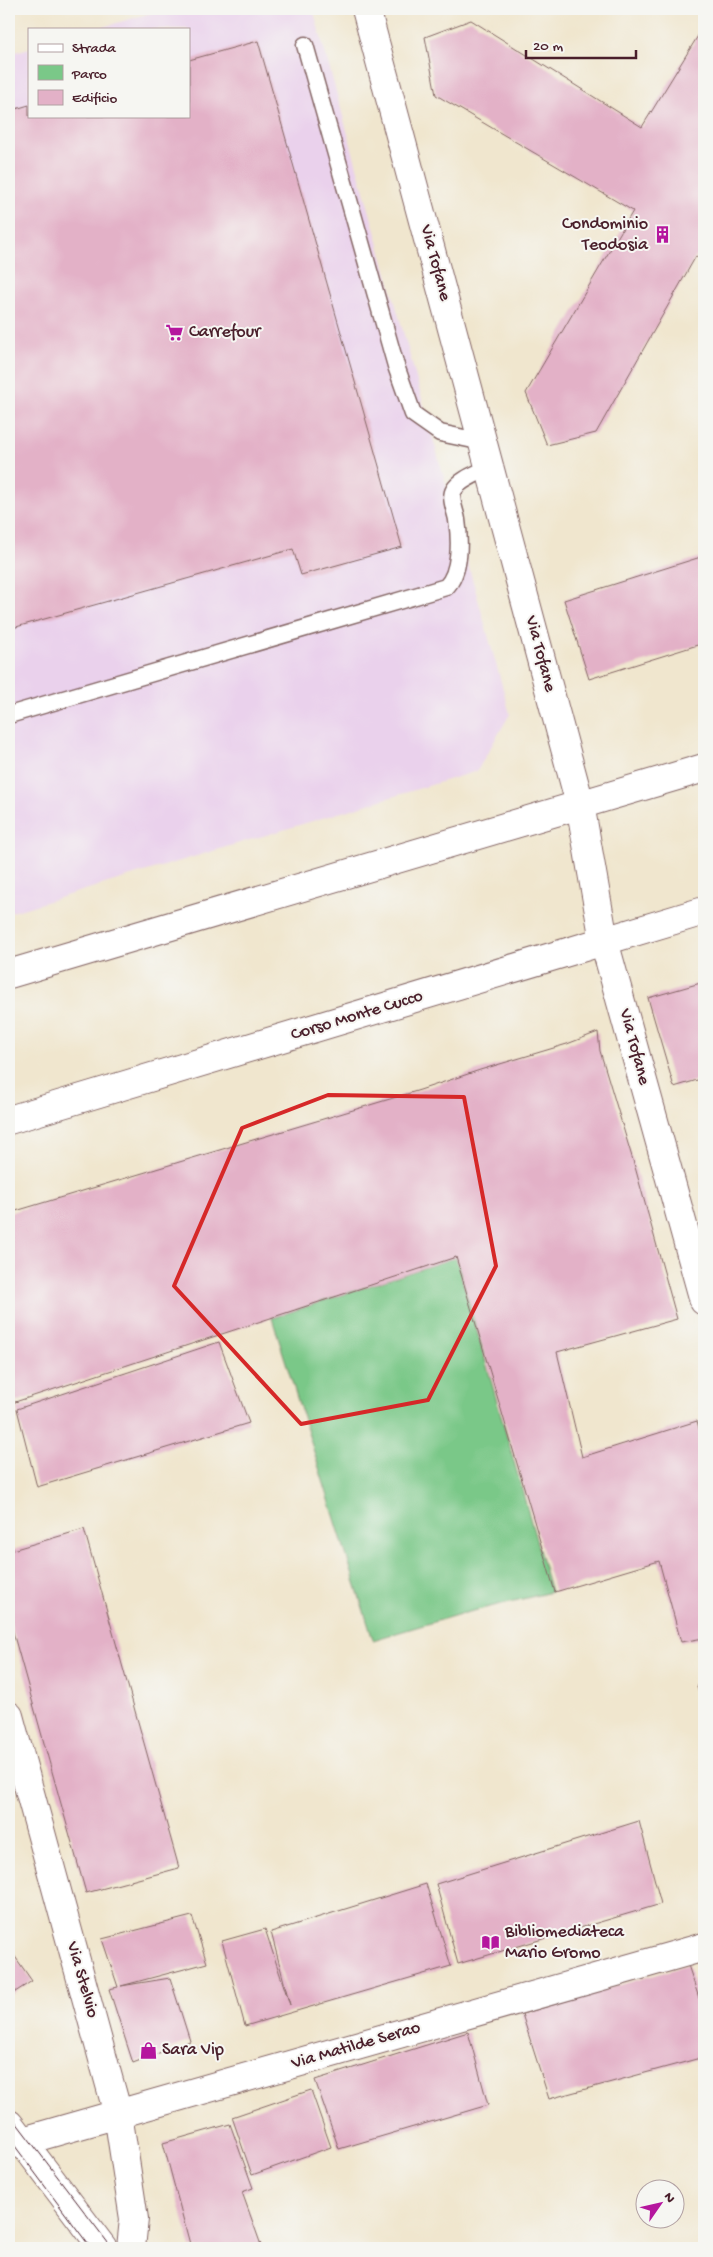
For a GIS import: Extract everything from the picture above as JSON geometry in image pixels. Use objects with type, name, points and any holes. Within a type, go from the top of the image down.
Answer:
[{"type":"street","name":"Via Tofane","points":[[366,9],[580,804],[604,941],[704,1301]]},
{"type":"street","points":[[9,974],[704,768]]},
{"type":"street","name":"Corso Monte Cucco","points":[[9,1120],[704,911]]},
{"type":"street","name":"Via Stelvio","points":[[9,1716],[118,2114],[134,2219],[131,2248]]},
{"type":"street","name":"Via Matilde Serao","points":[[13,2137],[118,2114],[704,1947]]},
{"type":"street","points":[[13,2137],[103,2248]]},
{"type":"lane","points":[[9,715],[446,587],[452,581],[459,548],[457,520],[452,496],[454,489],[466,480],[486,455],[440,433],[413,414],[396,366],[305,46]]},
{"type":"highlighted area","points":[[328,1095],[464,1097],[496,1266],[428,1400],[301,1424],[174,1286],[242,1128]]},
{"type":"shaded area","points":[[165,9],[313,9],[510,714],[477,771],[9,913],[9,54],[28,48],[28,118],[190,118],[190,28],[99,28]]},
{"type":"green space","points":[[456,1257],[551,1592],[457,1615],[373,1640],[272,1318]]},
{"type":"building","name":"Condominio Teodosia","points":[[471,20],[642,127],[704,26],[704,261],[696,256],[596,433],[547,445],[526,393],[633,211],[436,95],[425,37]]},
{"type":"building","name":"Carrefour","points":[[258,41],[402,547],[301,575],[293,549],[9,629],[9,111],[28,105],[28,118],[190,118],[190,60]]},
{"type":"building","points":[[704,556],[704,643],[589,679],[564,600]]},
{"type":"building","points":[[704,982],[704,1078],[674,1087],[648,998]]},
{"type":"building","points":[[598,1032],[600,1051],[635,1167],[677,1319],[557,1352],[582,1457],[697,1421],[704,1446],[704,1638],[681,1642],[659,1561],[555,1592],[456,1257],[9,1404],[9,1213],[420,1090],[567,1044]]},
{"type":"building","points":[[219,1342],[249,1423],[37,1487],[17,1409]]},
{"type":"building","points":[[84,1529],[179,1868],[86,1893],[9,1618],[9,1551]]},
{"type":"building","points":[[704,1684],[704,1710],[697,1686]]},
{"type":"building","points":[[639,1821],[661,1904],[458,1964],[436,1884]]},
{"type":"building","points":[[426,1884],[451,1966],[245,2026],[222,1941],[265,1929],[290,2005],[271,1932]]},
{"type":"building","points":[[192,1916],[207,1963],[121,1986],[170,1978],[190,2041],[133,2063],[109,1989],[118,1987],[102,1939]]},
{"type":"building","points":[[9,1948],[32,1981],[9,1996]]},
{"type":"building","points":[[688,1965],[704,2013],[704,2057],[549,2099],[522,2014]]},
{"type":"building","points":[[468,2032],[488,2105],[339,2149],[315,2080]]},
{"type":"building","points":[[311,2090],[331,2147],[252,2175],[232,2117]]},
{"type":"building","points":[[230,2124],[253,2188],[242,2192],[262,2248],[191,2248],[163,2143]]},
{"type":"tram line","points":[[9,2113],[112,2248]]},
{"type":"tram line","points":[[9,2138],[91,2248]]},
{"type":"place","name":"Condominio Teodosia","points":[[662,234]]},
{"type":"place","name":"Carrefour","points":[[175,332]]},
{"type":"place","name":"Bibliomediateca Mario Gromo","points":[[491,1942]]},
{"type":"place","name":"Sara Vip","points":[[148,2050]]}]
